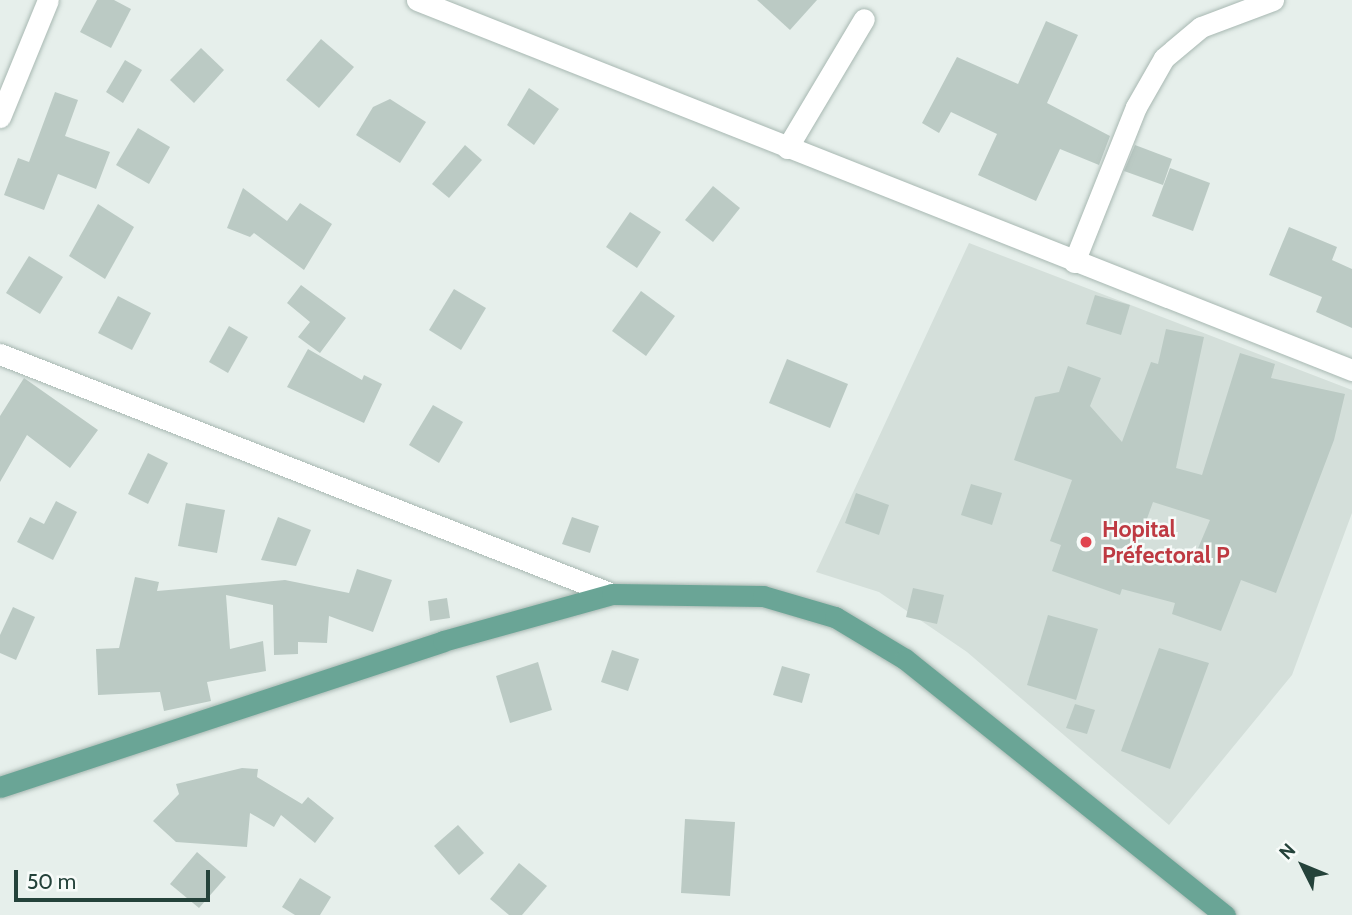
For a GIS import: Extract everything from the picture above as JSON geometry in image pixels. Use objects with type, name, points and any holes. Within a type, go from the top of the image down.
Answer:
[{"type":"main road","points":[[0,786],[443,641],[612,594],[763,596],[835,617],[905,659],[1225,915]]},
{"type":"street","points":[[0,117],[48,0]]},
{"type":"street","points":[[417,0],[1352,370]]},
{"type":"street","points":[[1074,262],[1136,107],[1164,58],[1201,27],[1273,0]]},
{"type":"street","points":[[786,148],[864,19]]},
{"type":"street","points":[[0,354],[612,594]]},
{"type":"shaded area","name":"Hopital Préfectoral P","points":[[969,243],[1352,390],[1352,513],[1292,675],[1169,825],[967,652],[879,592],[816,572]]},
{"type":"building","points":[[97,0],[114,0],[131,9],[111,48],[80,32]]},
{"type":"building","points":[[757,0],[817,0],[790,30]]},
{"type":"building","points":[[1046,21],[1078,35],[1047,103],[1110,136],[1099,165],[1060,149],[1036,201],[978,175],[997,134],[951,112],[939,133],[922,123],[957,57],[1018,84]]},
{"type":"building","points":[[321,39],[354,67],[319,108],[286,80]]},
{"type":"building","points":[[201,48],[224,70],[194,103],[170,80]]},
{"type":"building","points":[[125,60],[142,70],[123,103],[106,92]]},
{"type":"building","points":[[529,88],[559,109],[534,145],[507,125]]},
{"type":"building","points":[[55,92],[78,100],[65,136],[110,152],[96,189],[58,174],[44,210],[4,195],[18,158],[29,162]]},
{"type":"building","points":[[390,99],[426,122],[400,163],[356,135],[373,107]]},
{"type":"building","points":[[138,128],[170,147],[149,184],[116,165]]},
{"type":"building","points":[[465,145],[482,160],[449,198],[432,184]]},
{"type":"building","points":[[1135,145],[1172,159],[1163,185],[1124,171]]},
{"type":"building","points":[[1170,168],[1210,183],[1193,231],[1152,216]]},
{"type":"building","points":[[713,186],[740,208],[713,242],[685,220]]},
{"type":"building","points":[[243,188],[287,221],[300,203],[332,224],[304,270],[254,233],[250,237],[227,228]]},
{"type":"building","points":[[98,204],[134,227],[105,279],[69,256]]},
{"type":"building","points":[[630,212],[661,232],[637,268],[606,247]]},
{"type":"building","points":[[1289,227],[1337,247],[1332,260],[1352,269],[1352,328],[1316,312],[1322,297],[1269,275]]},
{"type":"building","points":[[29,256],[63,277],[40,314],[6,293]]},
{"type":"building","points":[[301,285],[346,318],[320,353],[298,337],[310,322],[287,303]]},
{"type":"building","points":[[454,289],[486,308],[461,350],[429,330]]},
{"type":"building","points":[[641,291],[675,316],[646,356],[612,331]]},
{"type":"building","points":[[1095,295],[1130,305],[1121,335],[1086,324]]},
{"type":"building","points":[[118,296],[151,313],[132,350],[98,333]]},
{"type":"building","points":[[229,326],[248,337],[228,373],[209,362]]},
{"type":"building","points":[[1166,329],[1204,337],[1176,468],[1202,475],[1240,353],[1275,364],[1271,378],[1345,394],[1334,440],[1276,593],[1241,580],[1221,631],[1172,614],[1175,603],[1122,589],[1120,595],[1052,571],[1061,545],[1050,541],[1072,480],[1014,460],[1035,397],[1059,392],[1068,366],[1101,378],[1090,406],[1122,442],[1151,362],[1158,364]],"holes":[[[1153,502],[1210,520],[1191,565],[1136,549]]]},
{"type":"building","points":[[308,349],[362,380],[364,375],[382,384],[364,423],[287,387]]},
{"type":"building","points":[[787,359],[848,384],[830,428],[769,403]]},
{"type":"building","points":[[24,378],[98,430],[70,468],[27,435],[0,482],[0,416]]},
{"type":"building","points":[[433,405],[463,422],[439,463],[409,445]]},
{"type":"building","points":[[148,453],[168,463],[148,504],[128,494]]},
{"type":"building","points":[[971,484],[1002,493],[992,525],[961,515]]},
{"type":"building","points":[[856,493],[889,505],[879,535],[845,523]]},
{"type":"building","points":[[56,501],[77,512],[53,560],[17,542],[30,517],[44,524]]},
{"type":"building","points":[[186,503],[225,510],[217,553],[178,546]]},
{"type":"building","points":[[278,517],[311,530],[296,566],[261,560]]},
{"type":"building","points":[[572,517],[599,526],[590,553],[562,544]]},
{"type":"building","points":[[357,569],[392,580],[373,632],[329,616],[327,643],[298,642],[298,654],[274,655],[273,605],[226,595],[230,649],[263,641],[266,671],[207,682],[211,701],[164,711],[160,692],[98,695],[96,649],[119,648],[135,577],[159,582],[157,591],[285,580],[349,593]]},
{"type":"building","points":[[913,588],[944,595],[937,624],[906,617]]},
{"type":"building","points":[[447,598],[450,618],[430,621],[428,601]]},
{"type":"building","points":[[13,607],[35,617],[16,660],[0,653],[0,635]]},
{"type":"building","points":[[1048,615],[1098,629],[1076,700],[1027,685]]},
{"type":"building","points":[[1159,648],[1209,663],[1170,769],[1121,751]]},
{"type":"building","points":[[612,650],[639,659],[628,691],[601,682]]},
{"type":"building","points":[[538,662],[552,710],[510,723],[496,676]]},
{"type":"building","points":[[782,666],[810,674],[802,703],[773,695]]},
{"type":"building","points":[[1075,704],[1095,710],[1087,734],[1066,728]]},
{"type":"building","points":[[242,768],[258,769],[257,777],[302,804],[308,797],[334,818],[315,843],[281,815],[274,827],[250,813],[247,847],[176,842],[153,821],[179,794],[176,784]]},
{"type":"building","points":[[685,819],[735,822],[730,896],[681,893]]},
{"type":"building","points":[[458,825],[484,853],[459,875],[434,846]]},
{"type":"building","points":[[197,852],[226,877],[199,908],[170,884]]},
{"type":"building","points":[[519,863],[547,886],[522,915],[509,915],[490,899]]},
{"type":"building","points":[[300,878],[331,897],[320,915],[295,915],[282,907]]},
{"type":"place","name":"Hopital Préfectoral P","points":[[1086,542]]}]
